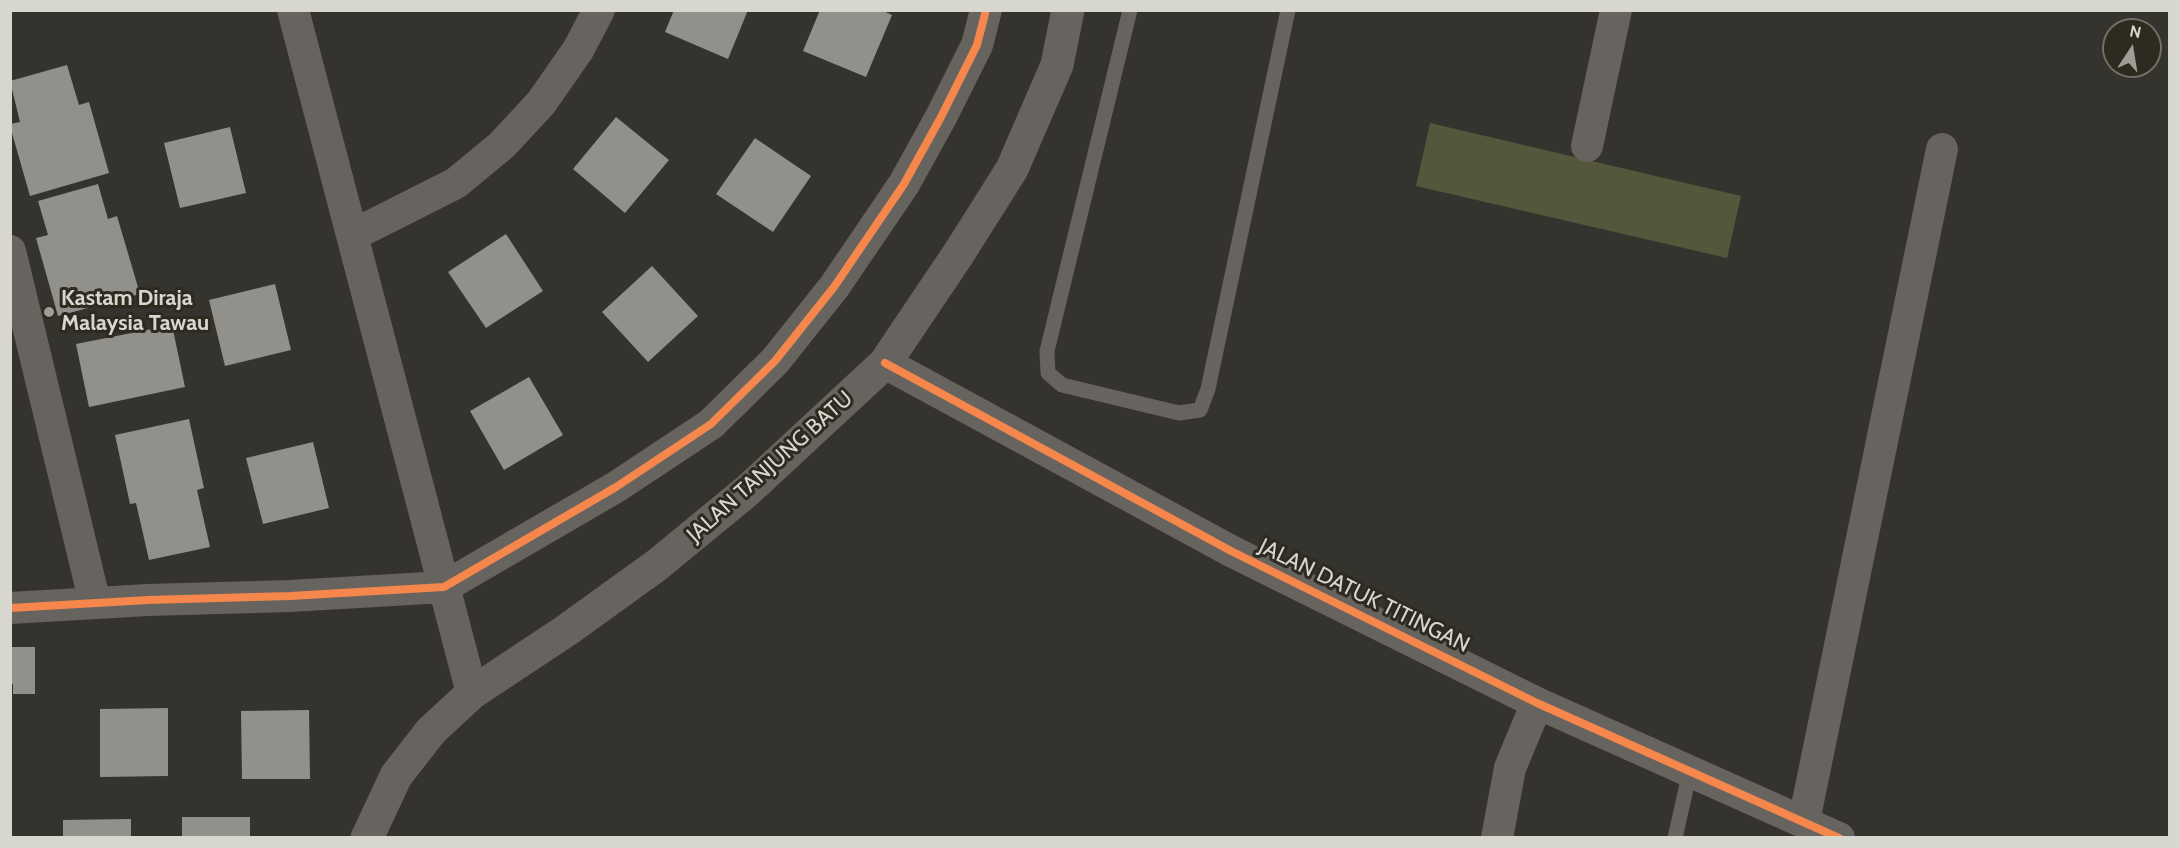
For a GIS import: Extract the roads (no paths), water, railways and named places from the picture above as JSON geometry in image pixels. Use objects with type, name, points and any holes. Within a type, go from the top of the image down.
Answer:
[{"type":"street","points":[[293,10],[472,693]]},
{"type":"street","points":[[353,235],[456,183],[502,145],[541,103],[578,50],[599,10]]},
{"type":"street","points":[[10,608],[444,587],[616,487],[711,424],[775,361],[834,287],[904,184],[941,117],[976,45],[986,10]]},
{"type":"street","name":"JALAN TANJUNG BATU","points":[[367,837],[396,776],[431,731],[472,693],[567,630],[657,565],[747,491],[885,363],[1012,169],[1057,65],[1068,10]]},
{"type":"street","points":[[1587,146],[1616,10]]},
{"type":"street","points":[[1804,821],[1942,149]]},
{"type":"street","points":[[10,251],[95,603]]},
{"type":"street","name":"JALAN DATUK TITINGAN","points":[[885,363],[1231,551],[1537,703],[1839,837]]},
{"type":"street","points":[[1497,837],[1510,768],[1537,703]]},
{"type":"lane","points":[[1130,10],[1047,351],[1048,372],[1062,385],[1179,413],[1200,410],[1208,389],[1288,10]]},
{"type":"lane","points":[[1675,837],[1690,771]]},
{"type":"place","name":"Kastam Diraja Malaysia Tawau","points":[[49,312]]}]
